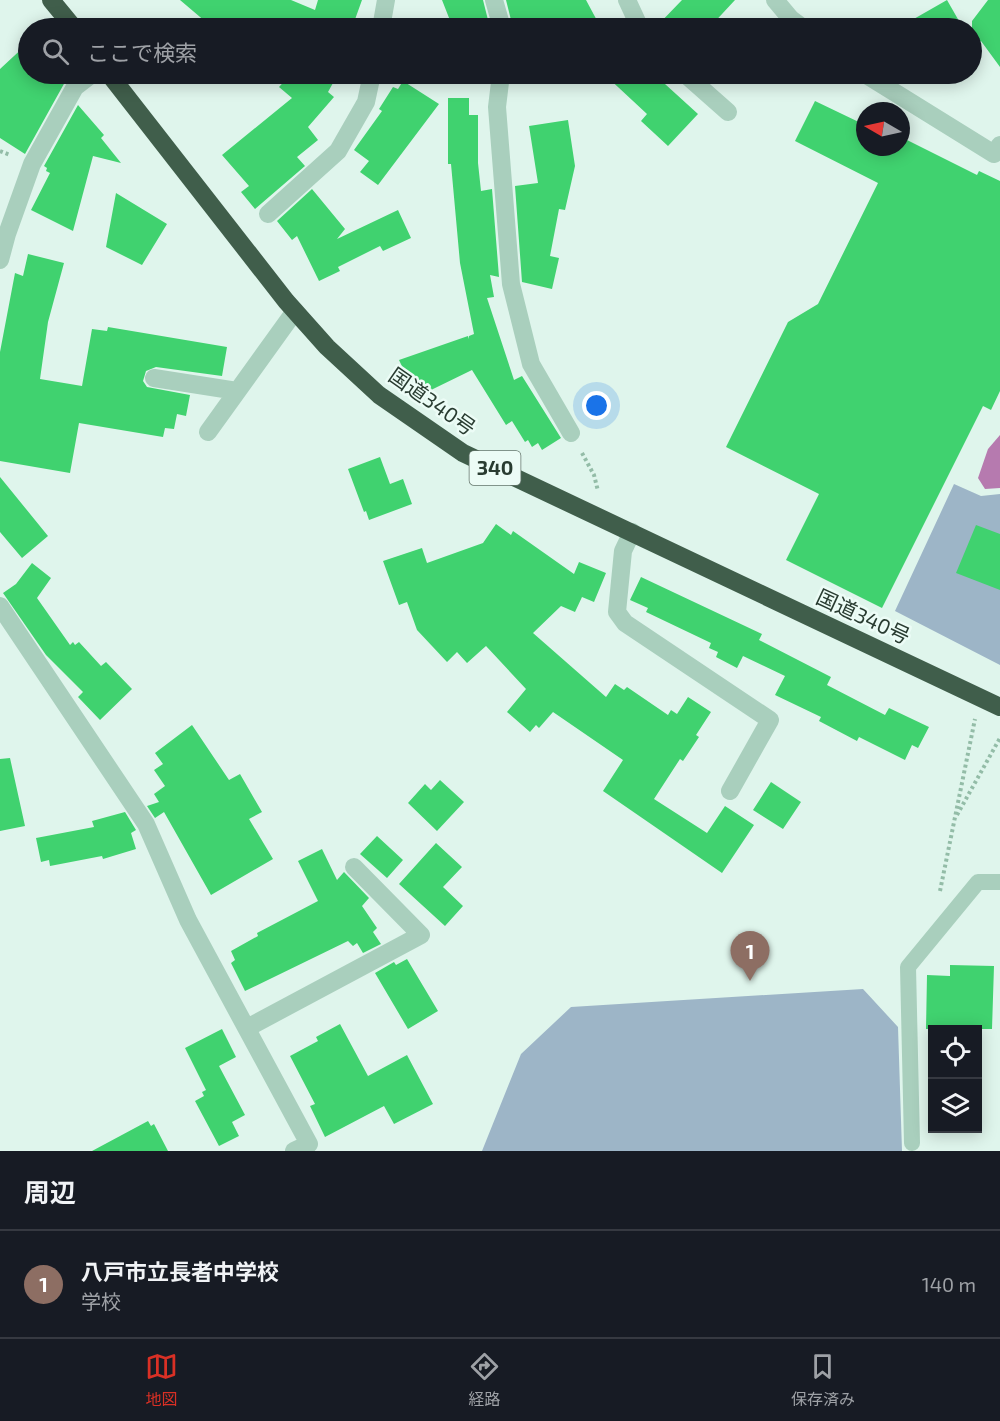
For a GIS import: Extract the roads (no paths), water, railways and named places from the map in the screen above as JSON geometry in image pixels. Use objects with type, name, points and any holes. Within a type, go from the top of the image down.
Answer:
[{"type":"highway","points":[[51,0],[66,18]]},
{"type":"highway","name":"国道340号","points":[[117,84],[295,311],[327,347],[379,395],[463,453],[1000,707]]},
{"type":"street","points":[[383,18],[386,0]]},
{"type":"street","points":[[494,0],[499,18]]},
{"type":"street","points":[[627,0],[635,18]]},
{"type":"street","points":[[775,0],[789,18]]},
{"type":"street","points":[[0,260],[32,164],[75,87],[79,84]]},
{"type":"street","points":[[268,214],[338,151],[366,102],[370,84]]},
{"type":"street","points":[[500,84],[498,108],[511,284],[531,364],[571,433]]},
{"type":"street","points":[[696,84],[728,112]]},
{"type":"street","points":[[881,84],[994,154],[1000,145]]},
{"type":"street","points":[[208,432],[295,311]]},
{"type":"street","points":[[154,378],[237,391]]},
{"type":"street","points":[[632,532],[623,551],[617,612],[625,623],[770,720],[730,791]]},
{"type":"street","points":[[0,606],[146,824],[188,920],[247,1028],[306,1149]]},
{"type":"street","points":[[247,1028],[421,935],[354,867]]},
{"type":"lane","points":[[912,1143],[908,967],[978,882],[1000,882]]},
{"type":"place","name":"八戸市立長者中学校","points":[[750,981]]}]
